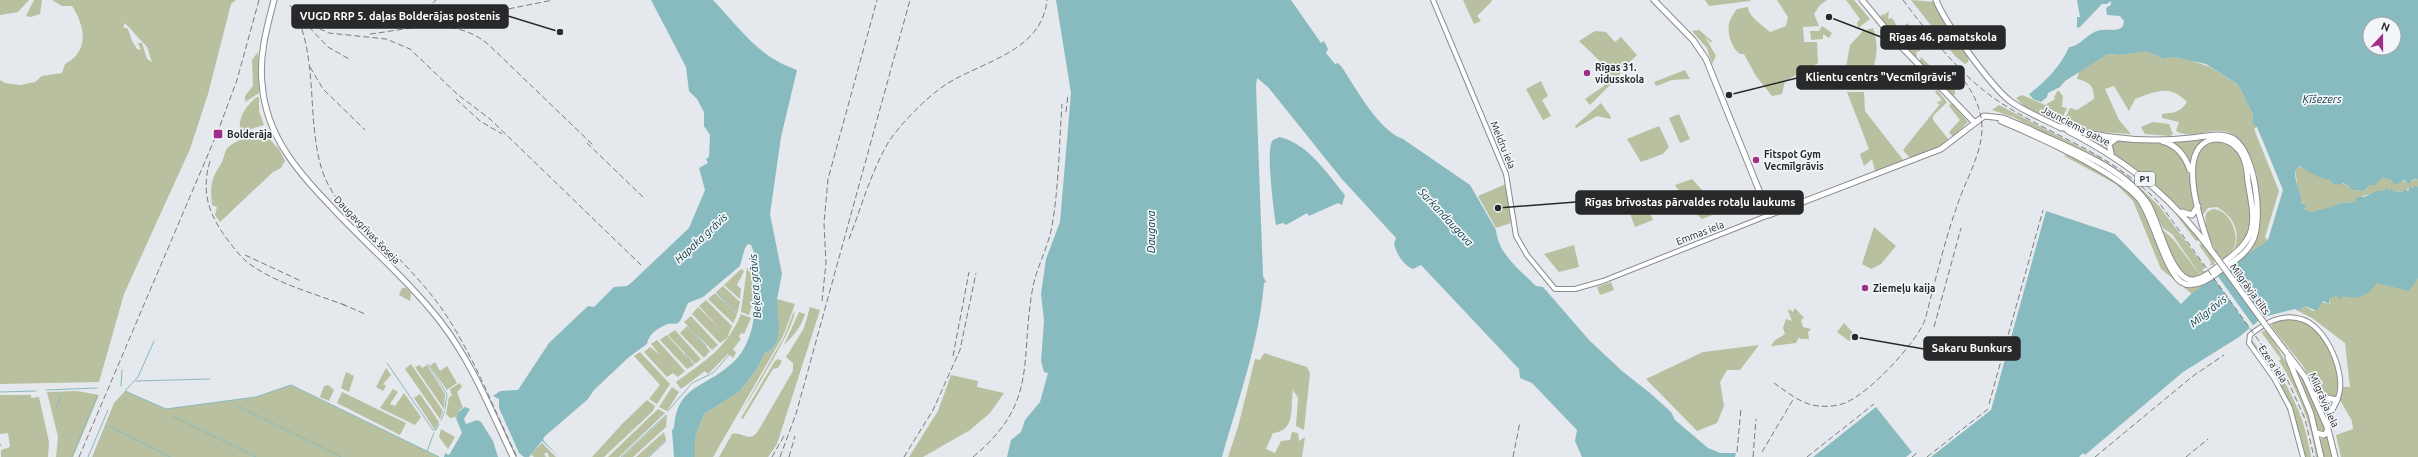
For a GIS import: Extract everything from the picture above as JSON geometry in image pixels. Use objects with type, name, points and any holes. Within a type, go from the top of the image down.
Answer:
[{"type":"main road","points":[[1654,0],[1693,40],[1706,59],[1769,215]]},
{"type":"main road","points":[[1862,0],[1893,37],[1974,122],[1984,116],[1993,117],[2108,169],[2139,193],[2155,216],[2176,270],[2183,278],[2192,280],[2205,276],[2238,252],[2248,240],[2253,220],[2245,162],[2240,152],[2234,145],[2218,139],[2202,145],[2193,157],[2192,176]]},
{"type":"main road","name":"Jaunciema gatve","points":[[1936,0],[1950,27],[2004,95],[2028,111],[2111,154],[2151,184],[2176,208],[2219,261]]},
{"type":"main road","name":"Daugavgrīvas šoseja","points":[[274,2],[263,46],[262,79],[266,108],[280,143],[304,178],[430,308],[450,334],[473,372],[513,457]]},
{"type":"main road","name":"Emmas iela","points":[[1769,215],[1941,148],[1974,122]]},
{"type":"main road","name":"P1","points":[[2060,127],[2083,133],[2122,138],[2157,139],[2180,151],[2186,159],[2192,176],[2198,206],[2211,251]]},
{"type":"main road","points":[[2064,149],[2106,173],[2132,193],[2150,217],[2174,276],[2184,284],[2199,284],[2206,281],[2243,254],[2254,239],[2257,214],[2249,161],[2245,151],[2238,143],[2222,135],[2157,139]]},
{"type":"main road","points":[[2111,154],[2109,150],[2110,142],[2114,139],[2122,138]]},
{"type":"main road","points":[[2176,208],[2186,214],[2192,215],[2198,206]]},
{"type":"main road","name":"Mīlgrāvja tilts","points":[[2219,261],[2267,327]]},
{"type":"main road","name":"Mīlgrāvja iela","points":[[2267,327],[2300,370],[2311,391],[2328,429],[2335,457]]},
{"type":"main road","name":"Mīlgrāvja iela","points":[[2287,355],[2317,433],[2321,457]]},
{"type":"main road","points":[[2311,391],[2323,398],[2337,400],[2329,416],[2328,429],[2324,435],[2317,433]]},
{"type":"street","name":"Meldru iela","points":[[1433,0],[1506,174],[1515,232],[1518,241],[1547,280],[1558,291]]},
{"type":"street","name":"Emmas iela","points":[[1558,291],[1603,281],[1769,215]]},
{"type":"street","name":"Ezera iela","points":[[2303,457],[2299,436],[2290,408],[2274,378],[2249,343],[2250,335],[2272,320],[2296,318],[2310,323],[2326,340],[2337,362],[2340,384],[2337,400]]},
{"type":"green space","points":[[0,0],[29,0],[18,12],[0,15]]},
{"type":"green space","points":[[34,0],[42,0],[40,14],[31,17],[26,16]]},
{"type":"green space","points":[[52,0],[236,0],[231,4],[208,94],[190,149],[124,294],[99,382],[0,384],[0,80],[5,83],[20,85],[35,82],[42,76],[62,73],[65,64],[73,59],[78,52],[82,45],[83,38],[80,22],[72,6],[62,6]],"holes":[[[125,23],[147,47],[152,62],[147,59],[142,43],[138,43],[141,50],[137,49],[132,41],[128,29],[123,27]]]},
{"type":"green space","points":[[1463,0],[1492,1],[1477,16],[1481,21],[1474,24]]},
{"type":"green space","points":[[1705,0],[1750,0],[1750,1],[1709,6]]},
{"type":"green space","points":[[1777,0],[1827,0],[1820,5],[1814,14],[1819,26],[1803,27],[1804,42],[1817,42],[1818,63],[1785,81],[1782,94],[1772,96],[1756,76],[1744,54],[1737,52],[1731,40],[1729,24],[1737,9],[1748,7],[1750,14],[1770,32],[1786,26],[1788,17]]},
{"type":"green space","points":[[1846,0],[1854,0],[1870,19],[1858,28],[1857,23],[1860,19]]},
{"type":"green space","points":[[1911,0],[1935,2],[1944,22],[1969,56],[1968,62],[1965,64],[1955,56]]},
{"type":"green space","points":[[1889,11],[1888,19],[1892,18],[1897,26],[1896,29],[1900,30],[1907,23],[1924,39],[1924,43],[1920,43],[1922,47],[1920,51],[1916,52],[1917,55],[1915,59],[1880,19],[1882,14],[1884,15]]},
{"type":"green space","points":[[1822,26],[1832,33],[1829,38],[1823,34],[1823,39],[1811,40],[1810,31],[1819,31]]},
{"type":"green space","points":[[1873,28],[1876,45],[1875,63],[1867,78],[1853,89],[1847,84],[1844,78],[1850,45],[1863,31]]},
{"type":"green space","points":[[1699,30],[1712,41],[1711,43],[1705,37],[1716,56],[1712,64],[1707,48],[1692,31]]},
{"type":"green space","points":[[1595,31],[1606,32],[1615,42],[1621,37],[1637,55],[1622,69],[1619,76],[1590,105],[1585,99],[1604,86],[1604,78],[1599,71],[1605,66],[1579,41]]},
{"type":"green space","points":[[2138,51],[2146,51],[2164,59],[2174,57],[2190,60],[2210,67],[2237,84],[2253,115],[2253,123],[2257,127],[2254,129],[2279,191],[2265,237],[2268,240],[2229,268],[2250,250],[2258,232],[2260,218],[2256,172],[2253,171],[2246,149],[2237,137],[2224,131],[2185,134],[2176,131],[2179,122],[2162,118],[2162,114],[2173,112],[2182,108],[2187,102],[2181,96],[2169,91],[2156,92],[2135,99],[2129,111],[2114,86],[2105,89],[2119,120],[2131,134],[2099,132],[2062,125],[2070,108],[2077,110],[2094,99],[2092,87],[2085,81],[2077,79],[2079,72],[2108,54],[2120,55]]},
{"type":"green space","points":[[258,52],[259,93],[245,102],[245,96],[253,86],[252,60]]},
{"type":"green space","points":[[1921,57],[1955,90],[1955,95],[1951,95],[1919,62]]},
{"type":"green space","points":[[1685,70],[1690,79],[1672,80],[1656,86],[1654,82]]},
{"type":"green space","points":[[1541,81],[1548,96],[1542,100],[1551,116],[1543,120],[1526,89]]},
{"type":"green space","points":[[1937,90],[1947,102],[1933,116],[1933,120],[1949,140],[1934,151],[1910,158],[1903,150],[1940,104],[1936,103],[1942,100],[1935,92]]},
{"type":"green space","points":[[2058,90],[2063,96],[2062,107],[2067,108],[2059,125],[2025,107],[2016,98],[2022,95],[2045,105],[2055,99],[2054,97]]},
{"type":"green space","points":[[1847,92],[1864,92],[1865,111],[1904,161],[1875,171],[1872,159],[1864,166],[1860,154],[1869,149]]},
{"type":"green space","points":[[257,97],[259,97],[259,111],[264,125],[241,132],[241,117],[246,108]]},
{"type":"green space","points":[[1601,103],[1611,117],[1610,119],[1597,116],[1576,128],[1575,126]]},
{"type":"green space","points":[[1951,103],[1968,122],[1953,137],[1949,132],[1960,120],[1949,106]]},
{"type":"green space","points":[[1999,105],[2099,157],[2131,179],[2159,206],[2205,267],[2202,271],[2206,271],[2214,266],[2203,274],[2199,273],[2172,234],[2163,228],[2148,199],[2127,178],[2102,162],[2013,117],[1992,110]]},
{"type":"green space","points":[[1679,114],[1690,139],[1680,143],[1669,118]]},
{"type":"green space","points":[[2153,122],[2169,124],[2173,134],[2170,136],[2145,134],[2141,127]]},
{"type":"green space","points":[[1659,126],[1669,147],[1663,154],[1641,162],[1627,139]]},
{"type":"green space","points":[[265,133],[271,136],[271,141],[279,149],[285,161],[281,168],[273,172],[220,222],[215,215],[217,207],[212,205],[211,186],[213,178],[222,162],[226,150],[233,143]]},
{"type":"green space","points":[[2077,134],[2110,139],[2107,149]]},
{"type":"green space","points":[[2212,137],[2198,146],[2190,161],[2181,149],[2169,141]]},
{"type":"green space","points":[[2115,140],[2152,142],[2174,149],[2181,157],[2187,168],[2196,205],[2191,213],[2182,210],[2158,187],[2112,153],[2110,146]]},
{"type":"green space","points":[[2213,141],[2220,141],[2235,148],[2240,157],[2246,177],[2251,212],[2250,229],[2244,241],[2234,251],[2237,237],[2232,220],[2217,207],[2208,208],[2202,216],[2195,184],[2195,164],[2198,155],[2203,147]]},
{"type":"green space","points":[[2066,155],[2110,178],[2130,193],[2145,212],[2165,260],[2170,269],[2183,285],[2213,279],[2192,294],[2161,269],[2133,201],[2116,184],[2064,156]]},
{"type":"green space","points":[[2297,166],[2330,180],[2333,184],[2346,185],[2350,187],[2351,190],[2364,191],[2370,185],[2382,178],[2408,182],[2418,179],[2418,187],[2412,189],[2410,187],[2406,191],[2403,189],[2403,192],[2393,191],[2391,188],[2390,191],[2387,188],[2384,192],[2373,193],[2358,199],[2355,202],[2340,203],[2328,209],[2309,212],[2306,209],[2299,191],[2296,176]]},
{"type":"green space","points":[[1692,179],[1704,192],[1704,197],[1715,214],[1702,219],[1691,209],[1675,185]]},
{"type":"green space","points":[[1506,184],[1511,223],[1496,228],[1478,196]]},
{"type":"green space","points":[[1644,198],[1653,220],[1635,227],[1627,205]]},
{"type":"green space","points":[[2169,205],[2172,207],[2200,240],[2196,241]]},
{"type":"green space","points":[[2213,209],[2226,215],[2234,227],[2236,242],[2234,248],[2229,255],[2222,259],[2212,243],[2207,229],[2207,212]]},
{"type":"green space","points":[[1874,227],[1896,246],[1881,264],[1871,269],[1862,264]]},
{"type":"green space","points":[[2163,230],[2173,239],[2201,276],[2186,278],[2172,257]]},
{"type":"green space","points":[[2202,243],[2215,260],[2214,265],[2210,265],[2211,262],[2199,245]]},
{"type":"green space","points":[[1574,245],[1579,267],[1559,272],[1544,254]]},
{"type":"green space","points":[[747,268],[752,269],[753,302],[749,315],[741,312]]},
{"type":"green space","points":[[741,269],[744,271],[737,285],[741,289],[740,299],[724,285]]},
{"type":"green space","points":[[2418,269],[2418,457],[2341,457],[2336,435],[2353,429],[2352,421],[2340,400],[2342,387],[2350,387],[2345,343],[2312,318],[2298,311],[2305,306],[2313,311],[2318,310],[2321,302],[2330,304],[2330,298],[2333,296]]},
{"type":"green space","points":[[1611,282],[1614,290],[1600,295],[1597,287]]},
{"type":"green space","points":[[723,286],[740,302],[737,314],[716,292]]},
{"type":"green space","points":[[402,288],[406,288],[411,293],[410,301],[399,295]]},
{"type":"green space","points":[[715,293],[737,315],[733,323],[708,299]]},
{"type":"green space","points":[[777,299],[795,304],[783,336],[713,457],[695,457],[695,437],[704,414],[739,392],[755,372],[765,353],[771,350],[777,342]]},
{"type":"green space","points":[[706,300],[732,326],[727,338],[720,343],[692,314],[698,307],[720,329],[699,306]]},
{"type":"green space","points":[[810,307],[820,310],[777,444],[768,457],[719,457],[732,434],[752,437],[758,431],[793,371],[793,363],[786,357],[804,328]]},
{"type":"green space","points":[[1795,308],[1804,318],[1801,320],[1803,327],[1811,329],[1808,332],[1809,339],[1800,339],[1799,337],[1796,343],[1771,346],[1775,340],[1785,334],[1783,328],[1786,319],[1792,321],[1788,311],[1789,309],[1793,312]]},
{"type":"green space","points":[[794,311],[789,330],[762,379],[739,416],[784,337]]},
{"type":"green space","points":[[799,312],[805,314],[801,323],[784,345]]},
{"type":"green space","points":[[741,314],[751,318],[744,334],[741,333],[739,337],[741,339],[733,349],[736,353],[733,358],[728,354],[708,374],[705,371],[681,389],[676,382],[706,360],[722,345],[729,336]]},
{"type":"green space","points":[[691,316],[718,345],[712,350],[684,322]]},
{"type":"green space","points":[[2277,320],[2299,320],[2309,325],[2325,341],[2335,363],[2338,386],[2336,396],[2328,397],[2315,390],[2303,366],[2271,326]]},
{"type":"green space","points":[[1844,323],[1854,334],[1849,341],[1837,332]]},
{"type":"green space","points":[[687,326],[710,351],[704,358],[680,333]]},
{"type":"green space","points":[[675,330],[701,359],[695,364],[668,335]]},
{"type":"green space","points":[[2266,330],[2285,360],[2299,390],[2319,457],[2316,457],[2311,431],[2298,395],[2279,361],[2281,359],[2261,332]]},
{"type":"green space","points":[[667,335],[694,365],[687,369],[660,340]]},
{"type":"green space","points":[[657,340],[685,371],[678,377],[673,373],[667,377],[644,352],[650,347],[660,355],[651,344]]},
{"type":"green space","points":[[2252,340],[2271,366],[2273,364],[2287,386],[2302,420],[2311,457],[2305,457],[2302,441],[2292,411],[2278,383],[2251,343]]},
{"type":"green space","points":[[1759,345],[1740,370],[1727,370],[1720,382],[1724,406],[1717,423],[1697,431],[1646,379],[1703,352]]},
{"type":"green space","points":[[640,352],[670,384],[657,404],[649,399],[660,385],[634,356]]},
{"type":"green space","points":[[1264,353],[1307,367],[1310,373],[1304,430],[1296,426],[1298,398],[1293,390],[1289,423],[1285,428],[1273,433],[1266,449],[1275,453],[1281,441],[1290,440],[1292,432],[1298,433],[1299,441],[1305,437],[1302,457],[1228,457],[1238,427],[1255,359],[1260,360]]},
{"type":"green space","points":[[778,359],[782,361],[778,368],[773,369],[743,419],[741,418],[775,361]]},
{"type":"green space","points":[[435,362],[440,371],[447,366],[457,383],[447,390],[430,366]]},
{"type":"green space","points":[[411,364],[443,411],[440,419],[405,369]]},
{"type":"green space","points":[[420,365],[422,368],[427,365],[445,394],[444,409],[415,367]]},
{"type":"green space","points":[[386,368],[391,375],[383,384],[386,386],[383,391],[376,387]]},
{"type":"green space","points":[[2297,369],[2307,386],[2325,428],[2323,433],[2319,432]]},
{"type":"green space","points":[[346,372],[354,376],[349,392],[341,388]]},
{"type":"green space","points":[[951,375],[978,381],[977,387],[1004,393],[990,413],[970,430],[923,457],[909,457],[938,411]]},
{"type":"green space","points":[[460,383],[462,387],[457,392],[463,408],[459,410],[456,417],[450,418],[446,414],[449,397],[452,396],[450,389]]},
{"type":"green space","points":[[291,385],[439,457],[92,457],[114,403],[125,391],[166,409],[256,397]]},
{"type":"green space","points":[[328,385],[334,390],[329,401],[320,397],[324,386]]},
{"type":"green space","points":[[672,387],[679,392],[667,411],[659,407]]},
{"type":"green space","points":[[393,389],[398,392],[390,404],[395,406],[404,393],[421,417],[415,425],[380,408]]},
{"type":"green space","points":[[77,391],[99,395],[73,457],[56,457],[58,437],[47,392]]},
{"type":"green space","points":[[342,392],[406,423],[400,435],[337,403]]},
{"type":"green space","points":[[420,394],[439,422],[435,430],[414,398]]},
{"type":"green space","points":[[0,395],[31,395],[31,398],[39,397],[49,442],[48,457],[1,457],[1,450],[10,447],[8,433],[0,434]]},
{"type":"green space","points":[[647,400],[655,406],[653,411],[604,457],[592,457],[622,424]]},
{"type":"green space","points":[[658,409],[665,413],[619,457],[608,457]]},
{"type":"green space","points":[[667,415],[666,427],[633,457],[622,457]]},
{"type":"green space","points":[[441,429],[455,437],[448,449],[439,437]]},
{"type":"green space","points":[[664,432],[666,440],[648,457],[636,457]]},
{"type":"green space","points":[[2328,437],[2333,457],[2323,457],[2320,439]]},
{"type":"green space","points":[[542,443],[556,457],[549,457],[547,452],[544,454],[546,457],[534,457],[531,454]]},
{"type":"water","name":"Hapaka grāvis","points":[[651,0],[713,0],[760,50],[771,58],[797,70],[781,137],[770,214],[782,274],[777,299],[779,329],[777,342],[771,350],[765,353],[755,372],[739,392],[704,414],[695,437],[695,457],[674,457],[672,430],[674,428],[676,414],[680,404],[693,390],[720,373],[737,359],[747,343],[753,324],[756,270],[755,258],[751,245],[748,244],[745,248],[740,266],[703,297],[688,303],[679,322],[676,324],[668,324],[654,331],[647,344],[629,357],[594,390],[588,399],[544,437],[543,440],[559,457],[542,441],[529,457],[524,457],[519,453],[499,408],[499,399],[493,396],[500,391],[518,390],[549,343],[588,306],[594,307],[614,287],[627,286],[631,283],[689,228],[705,190],[699,168],[708,163],[706,159],[709,157],[710,135],[704,126],[704,112],[697,99],[689,91],[686,67]]},
{"type":"water","points":[[1056,0],[1291,0],[1321,43],[1324,41],[1328,49],[1326,53],[1335,64],[1338,63],[1341,66],[1376,118],[1394,134],[1470,185],[1496,230],[1501,247],[1517,268],[1536,286],[1543,287],[1589,340],[1622,371],[1671,412],[1675,420],[1708,448],[1720,453],[1736,453],[1735,457],[1582,457],[1575,441],[1577,430],[1532,383],[1520,378],[1519,369],[1421,265],[1413,269],[1403,262],[1398,255],[1394,244],[1396,238],[1341,178],[1268,87],[1257,78],[1256,86],[1263,276],[1266,282],[1264,283],[1258,327],[1253,349],[1222,457],[1007,457],[1011,440],[1021,432],[1025,420],[1040,402],[1048,373],[1044,372],[1041,361],[1044,321],[1041,294],[1046,259],[1060,222],[1071,93]]},
{"type":"water","points":[[2077,0],[2418,0],[2418,179],[2412,180],[2409,184],[2404,180],[2395,185],[2392,180],[2382,178],[2375,185],[2370,185],[2364,191],[2351,190],[2349,186],[2343,183],[2342,186],[2340,184],[2333,184],[2330,180],[2310,173],[2299,166],[2295,173],[2302,203],[2306,205],[2305,209],[2310,212],[2328,208],[2340,203],[2355,202],[2357,197],[2364,197],[2377,191],[2384,191],[2387,187],[2390,191],[2391,187],[2393,191],[2403,192],[2403,189],[2408,191],[2410,186],[2412,189],[2415,186],[2418,187],[2418,278],[2409,291],[2377,283],[2363,296],[2343,296],[2340,300],[2338,295],[2330,298],[2329,304],[2323,301],[2317,311],[2305,306],[2298,311],[2295,309],[2263,317],[2239,337],[2183,372],[2085,455],[2083,453],[2079,457],[1931,457],[1991,410],[2046,211],[2115,234],[2181,304],[2191,294],[2268,240],[2283,190],[2257,127],[2253,124],[2253,115],[2241,90],[2237,84],[2206,64],[2174,57],[2164,59],[2146,51],[2120,55],[2108,54],[2065,81],[2060,87],[2048,93],[2047,97],[2041,102],[2033,99],[2029,94],[2052,74],[2069,47],[2078,44],[2097,31],[2119,29],[2123,26],[2124,21],[2120,16],[2107,15],[2106,8],[2111,5],[2111,1],[2107,4],[2102,4],[2080,27],[2077,28],[2077,17],[2080,17]]},
{"type":"water","points":[[1280,137],[1300,146],[1316,160],[1345,195],[1342,205],[1338,203],[1309,216],[1307,213],[1286,225],[1283,223],[1276,225],[1270,154],[1273,140]]},
{"type":"water","points":[[465,407],[470,409],[464,419],[466,424],[477,420],[481,422],[493,441],[498,457],[444,457],[445,453],[449,455],[462,433],[456,418],[458,412]]},
{"type":"water","points":[[1876,407],[1912,452],[1906,457],[1813,457]]},
{"type":"pier","points":[[2217,275],[2255,328],[2251,330],[2213,277]]},
{"type":"waterway","points":[[717,293],[736,314]]},
{"type":"waterway","points":[[688,326],[706,346]]},
{"type":"waterway","points":[[154,341],[138,377],[125,391],[166,409],[256,397],[291,385],[439,457]]},
{"type":"waterway","points":[[685,354],[693,364]]},
{"type":"waterway","points":[[668,411],[692,383],[713,373],[729,355]]},
{"type":"waterway","points":[[387,363],[433,430],[436,430],[439,424]]},
{"type":"waterway","points":[[428,364],[447,394],[445,409]]},
{"type":"waterway","points":[[121,386],[122,370]]},
{"type":"waterway","points":[[136,381],[210,379]]},
{"type":"waterway","points":[[46,390],[97,388]]},
{"type":"waterway","points":[[0,392],[36,391]]},
{"type":"waterway","points":[[56,409],[62,394]]},
{"type":"waterway","points":[[72,457],[97,396]]},
{"type":"waterway","points":[[238,406],[341,457]]},
{"type":"waterway","points":[[88,457],[108,410]]},
{"type":"waterway","points":[[441,420],[445,411]]},
{"type":"waterway","points":[[621,457],[666,415]]},
{"type":"waterway","points":[[173,416],[256,457]]},
{"type":"waterway","points":[[109,426],[170,457]]},
{"type":"waterway","points":[[427,451],[434,433]]},
{"type":"waterway","points":[[649,457],[666,441]]},
{"type":"railway","points":[[79,457],[218,131],[237,80],[259,0]]},
{"type":"railway","points":[[396,28],[413,20],[436,0]]},
{"type":"railway","points":[[438,23],[553,0]]},
{"type":"railway","points":[[822,301],[826,263],[824,223],[828,179],[877,0]]},
{"type":"railway","points":[[780,457],[796,414],[910,0]]},
{"type":"railway","points":[[849,239],[876,166],[888,143],[899,128],[922,104],[945,85],[1008,53],[1022,43],[1034,32],[1043,18],[1047,0]]},
{"type":"railway","points":[[1903,0],[1948,56],[1972,81],[2001,103],[2022,116],[2084,148],[2123,172],[2142,186],[2160,204],[2288,381],[2305,419],[2314,457]]},
{"type":"railway","points":[[290,5],[301,26],[307,50],[314,128],[318,154],[325,177],[336,197],[422,283],[446,315],[466,349],[517,457]]},
{"type":"railway","points":[[297,14],[311,25],[329,33],[386,39],[410,49],[457,94],[490,119],[641,265]]},
{"type":"railway","points":[[370,34],[433,26],[463,30],[477,36],[490,46],[593,145]]},
{"type":"railway","points":[[309,27],[328,47],[349,59]]},
{"type":"railway","points":[[310,67],[323,89],[365,130]]},
{"type":"railway","points":[[1774,383],[1795,398],[1813,405],[1834,406],[1842,404],[1858,395],[1881,377],[1913,341],[1920,330],[1925,320],[1952,220],[1976,158],[1981,138],[1982,121],[1976,100],[1960,76]]},
{"type":"railway","points":[[1066,112],[1068,94]]},
{"type":"railway","points":[[456,99],[480,121],[502,134]]},
{"type":"railway","points":[[973,457],[994,437],[1008,419],[1017,400],[1022,381],[1033,284],[1049,239],[1054,215],[1062,104]]},
{"type":"railway","points":[[587,143],[645,199]]},
{"type":"railway","points":[[210,161],[206,184],[209,205],[217,224],[241,256],[254,267],[276,279],[347,306]]},
{"type":"railway","points":[[1989,404],[2043,210]]},
{"type":"railway","points":[[1934,327],[1961,228]]},
{"type":"railway","points":[[245,255],[301,281]]},
{"type":"railway","points":[[953,356],[969,272]]},
{"type":"railway","points":[[904,457],[933,410],[960,350],[976,273]]},
{"type":"railway","points":[[342,304],[365,314]]},
{"type":"railway","points":[[2095,457],[2193,376],[2224,355]]},
{"type":"railway","points":[[1762,452],[1794,398]]},
{"type":"railway","points":[[1807,457],[1874,404]]},
{"type":"railway","points":[[1737,452],[1741,408]]},
{"type":"railway","points":[[1927,457],[1988,409]]},
{"type":"railway","points":[[1753,457],[1756,419]]},
{"type":"railway","points":[[1513,457],[1520,422]]},
{"type":"railway","points":[[772,457],[784,436]]},
{"type":"railway","points":[[789,457],[795,436]]},
{"type":"railway","points":[[2186,457],[2208,439]]},
{"type":"railway","points":[[1912,457],[1918,452]]},
{"type":"place","name":"Rīgas 46. pamatskola","points":[[1829,17]]},
{"type":"place","name":"VUGD RRP 5. daļas Bolderājas postenis","points":[[560,32]]},
{"type":"place","name":"Rīgas 31. vidusskola","points":[[1587,73]]},
{"type":"place","name":"Klientu centrs \"Vecmīlgrāvis\"","points":[[1729,95]]},
{"type":"place","name":"Bolderāja","points":[[218,134]]},
{"type":"place","name":"Fitspot Gym Vecmīlgrāvis","points":[[1756,160]]},
{"type":"place","name":"Rīgas brīvostas pārvaldes rotaļu laukums","points":[[1498,208]]},
{"type":"place","name":"Ziemeļu kaija","points":[[1865,288]]},
{"type":"place","name":"Sakaru Bunkurs","points":[[1855,337]]},
{"type":"water label","name":"Ķīšezers","points":[[2322,99]]},
{"type":"water label","name":"Sarkandaugava","points":[[1446,217]]},
{"type":"water label","name":"Daugava","points":[[1151,232]]},
{"type":"water label","name":"Beķera grāvis","points":[[755,286]]},
{"type":"water label","name":"Mīlgrāvis","points":[[2208,311]]}]
